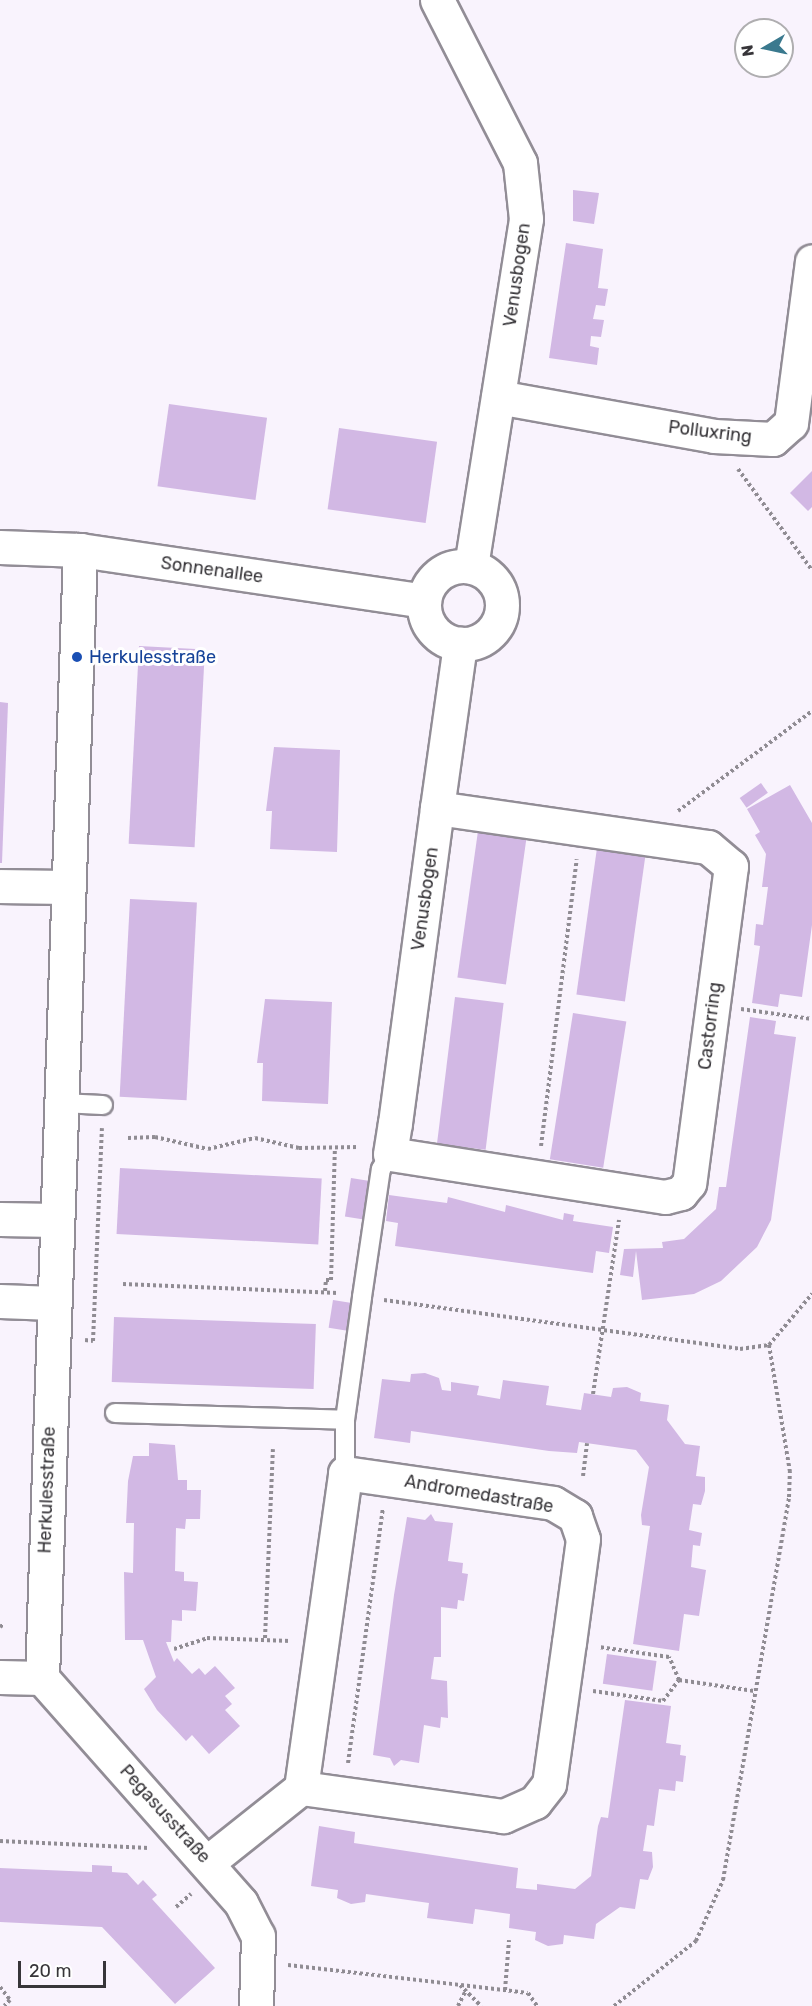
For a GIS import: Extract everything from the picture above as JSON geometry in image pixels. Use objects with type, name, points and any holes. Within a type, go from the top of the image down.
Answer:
[{"type":"street","name":"Venusbogen","points":[[437,0],[520,163],[526,219],[471,567]]},
{"type":"street","name":"Polluxring","points":[[498,397],[714,436],[773,439],[791,423],[812,261]]},
{"type":"street","name":"Sonnenallee","points":[[0,547],[80,550],[424,601]]},
{"type":"street","name":"Herkulesstraße","points":[[42,1678],[80,550]]},
{"type":"street","points":[[471,567],[498,588],[502,611],[482,639],[460,644],[433,630],[424,601],[446,570],[471,567]]},
{"type":"street","name":"Venusbogen","points":[[390,1154],[460,644]]},
{"type":"street","name":"Castorring","points":[[390,1154],[665,1197],[689,1183],[731,866],[708,847],[652,837],[437,808]]},
{"type":"street","points":[[0,886],[67,887]]},
{"type":"street","points":[[0,1219],[56,1220]]},
{"type":"street","points":[[0,1301],[53,1303]]},
{"type":"street","points":[[208,1862],[301,1788],[345,1473]]},
{"type":"street","name":"Andromedastraße","points":[[301,1788],[503,1816],[535,1802],[549,1784],[569,1642],[583,1539],[575,1516],[553,1503],[345,1473]]},
{"type":"street","points":[[0,1677],[42,1678]]},
{"type":"street","name":"Pegasusstraße","points":[[42,1678],[208,1862],[241,1903],[258,1936],[261,1961],[256,2006]]},
{"type":"lane","points":[[61,1103],[103,1105]]},
{"type":"lane","points":[[345,1473],[345,1420],[362,1297],[381,1169],[390,1154]]},
{"type":"lane","points":[[115,1413],[345,1420]]},
{"type":"path","points":[[714,436],[812,570]]},
{"type":"path","points":[[652,837],[812,711]]},
{"type":"path","points":[[537,1177],[581,827]]},
{"type":"path","points":[[713,1005],[812,1019]]},
{"type":"path","points":[[93,1341],[103,1105]]},
{"type":"path","points":[[128,1138],[155,1137],[208,1149],[255,1138],[299,1148],[335,1149],[364,1146],[390,1154]]},
{"type":"path","points":[[325,1291],[326,1280],[331,1280],[335,1149]]},
{"type":"path","points":[[593,1394],[623,1190]]},
{"type":"path","points":[[123,1284],[325,1291],[740,1349],[769,1345],[812,1294]]},
{"type":"path","points":[[614,2006],[696,1941],[719,1890],[789,1497],[790,1472],[769,1345]]},
{"type":"path","points":[[583,1476],[587,1443]]},
{"type":"path","points":[[266,1638],[273,1449]]},
{"type":"path","points":[[344,1794],[388,1479]]},
{"type":"path","points":[[174,1649],[207,1638],[266,1638],[322,1643]]},
{"type":"path","points":[[569,1642],[669,1657],[679,1680]]},
{"type":"path","points":[[679,1680],[754,1691]]},
{"type":"path","points":[[562,1686],[663,1701],[679,1680]]},
{"type":"path","points":[[0,1841],[155,1849]]},
{"type":"path","points":[[505,1990],[509,1940]]},
{"type":"path","points":[[261,1961],[528,1993],[537,2006]]},
{"type":"path","points":[[460,1985],[480,2006]]},
{"type":"path","points":[[0,1987],[10,2000],[4,2006]]},
{"type":"path","points":[[458,2006],[466,1990]]},
{"type":"building","points":[[573,190],[599,193],[594,224],[573,221]]},
{"type":"building","points":[[566,243],[603,249],[598,288],[608,289],[605,306],[596,305],[593,319],[604,320],[601,337],[591,336],[590,346],[599,348],[597,365],[549,358]]},
{"type":"building","points":[[169,404],[267,418],[255,500],[157,486]]},
{"type":"building","points":[[339,428],[437,442],[426,523],[328,509]]},
{"type":"building","points":[[812,471],[812,507],[808,511],[790,493]]},
{"type":"building","points":[[139,646],[205,649],[195,847],[129,844]]},
{"type":"building","points":[[0,702],[8,703],[2,863],[0,863]]},
{"type":"building","points":[[274,747],[340,750],[337,852],[270,849],[272,811],[266,811]]},
{"type":"building","points":[[761,783],[768,793],[747,808],[740,798]]},
{"type":"building","points":[[790,785],[812,823],[812,925],[802,997],[780,994],[778,1007],[752,1003],[760,946],[754,945],[756,924],[763,925],[768,887],[762,887],[766,854],[755,835],[760,832],[747,809]]},
{"type":"building","points":[[478,831],[527,838],[506,984],[457,978]]},
{"type":"building","points":[[597,848],[646,855],[625,1001],[576,995]]},
{"type":"building","points":[[130,899],[197,903],[187,1100],[120,1097]]},
{"type":"building","points":[[455,997],[504,1003],[486,1150],[437,1144]]},
{"type":"building","points":[[265,999],[332,1002],[328,1104],[262,1101],[263,1063],[257,1063]]},
{"type":"building","points":[[573,1013],[626,1021],[603,1168],[550,1159]]},
{"type":"building","points":[[750,1017],[776,1021],[774,1034],[796,1037],[771,1220],[757,1247],[721,1281],[694,1294],[642,1300],[636,1251],[633,1277],[620,1275],[624,1249],[663,1248],[662,1242],[684,1239],[716,1209],[719,1187],[726,1187]]},
{"type":"building","points":[[120,1168],[322,1179],[318,1244],[117,1234]]},
{"type":"building","points":[[351,1178],[370,1181],[364,1219],[345,1217]]},
{"type":"building","points":[[389,1195],[447,1203],[448,1197],[505,1212],[506,1205],[563,1220],[564,1213],[574,1215],[573,1221],[613,1227],[609,1253],[596,1251],[593,1273],[395,1246],[398,1223],[386,1221]]},
{"type":"building","points":[[333,1300],[352,1303],[347,1331],[329,1328]]},
{"type":"building","points":[[114,1317],[316,1324],[314,1389],[112,1382]]},
{"type":"building","points":[[425,1373],[439,1378],[442,1390],[451,1391],[451,1382],[479,1386],[477,1395],[500,1399],[503,1380],[549,1386],[546,1405],[581,1410],[584,1393],[611,1397],[613,1388],[627,1387],[641,1393],[640,1401],[669,1405],[667,1420],[685,1444],[700,1446],[696,1476],[705,1477],[705,1491],[701,1505],[693,1504],[689,1530],[702,1533],[700,1546],[693,1545],[691,1567],[706,1570],[699,1616],[684,1614],[679,1651],[633,1644],[650,1526],[642,1525],[641,1515],[649,1467],[636,1450],[579,1442],[577,1453],[549,1451],[411,1431],[410,1443],[374,1438],[382,1379],[410,1382],[411,1374]]},
{"type":"building","points":[[149,1443],[175,1445],[178,1480],[187,1480],[187,1490],[201,1490],[200,1519],[186,1519],[185,1529],[176,1528],[175,1571],[184,1572],[184,1581],[198,1582],[196,1611],[182,1610],[182,1621],[172,1620],[171,1642],[166,1642],[174,1662],[177,1658],[192,1674],[199,1668],[205,1675],[215,1666],[235,1688],[225,1696],[232,1704],[225,1710],[240,1726],[209,1754],[192,1735],[186,1741],[157,1710],[144,1689],[156,1677],[143,1640],[125,1640],[124,1572],[133,1573],[134,1523],[126,1523],[128,1481],[133,1456],[149,1456]]},
{"type":"building","points":[[431,1514],[435,1521],[453,1523],[448,1561],[463,1563],[462,1573],[468,1574],[464,1601],[458,1600],[457,1609],[441,1607],[441,1657],[434,1657],[431,1679],[447,1681],[448,1718],[441,1717],[440,1728],[424,1725],[419,1763],[401,1760],[394,1766],[390,1758],[373,1755],[394,1595],[407,1517],[425,1520]]},
{"type":"building","points":[[607,1654],[657,1661],[652,1691],[603,1684]]},
{"type":"building","points":[[625,1700],[671,1706],[666,1743],[681,1745],[680,1755],[686,1756],[683,1782],[676,1781],[675,1791],[659,1789],[654,1826],[647,1825],[643,1851],[652,1852],[653,1867],[648,1880],[640,1879],[635,1909],[620,1907],[596,1924],[594,1939],[564,1935],[563,1944],[548,1946],[535,1940],[536,1932],[509,1928],[510,1914],[475,1909],[473,1924],[427,1918],[429,1903],[366,1894],[365,1902],[351,1904],[337,1898],[338,1890],[311,1886],[319,1826],[355,1832],[354,1843],[518,1868],[516,1888],[537,1890],[537,1884],[575,1889],[591,1876],[598,1826],[601,1817],[608,1818]]},
{"type":"building","points":[[92,1865],[112,1866],[112,1872],[127,1873],[138,1885],[143,1880],[157,1895],[152,1899],[215,1968],[175,2004],[102,1927],[0,1922],[0,1868],[92,1872]]},
{"type":"place","name":"Herkulesstraße","points":[[77,657]]}]
